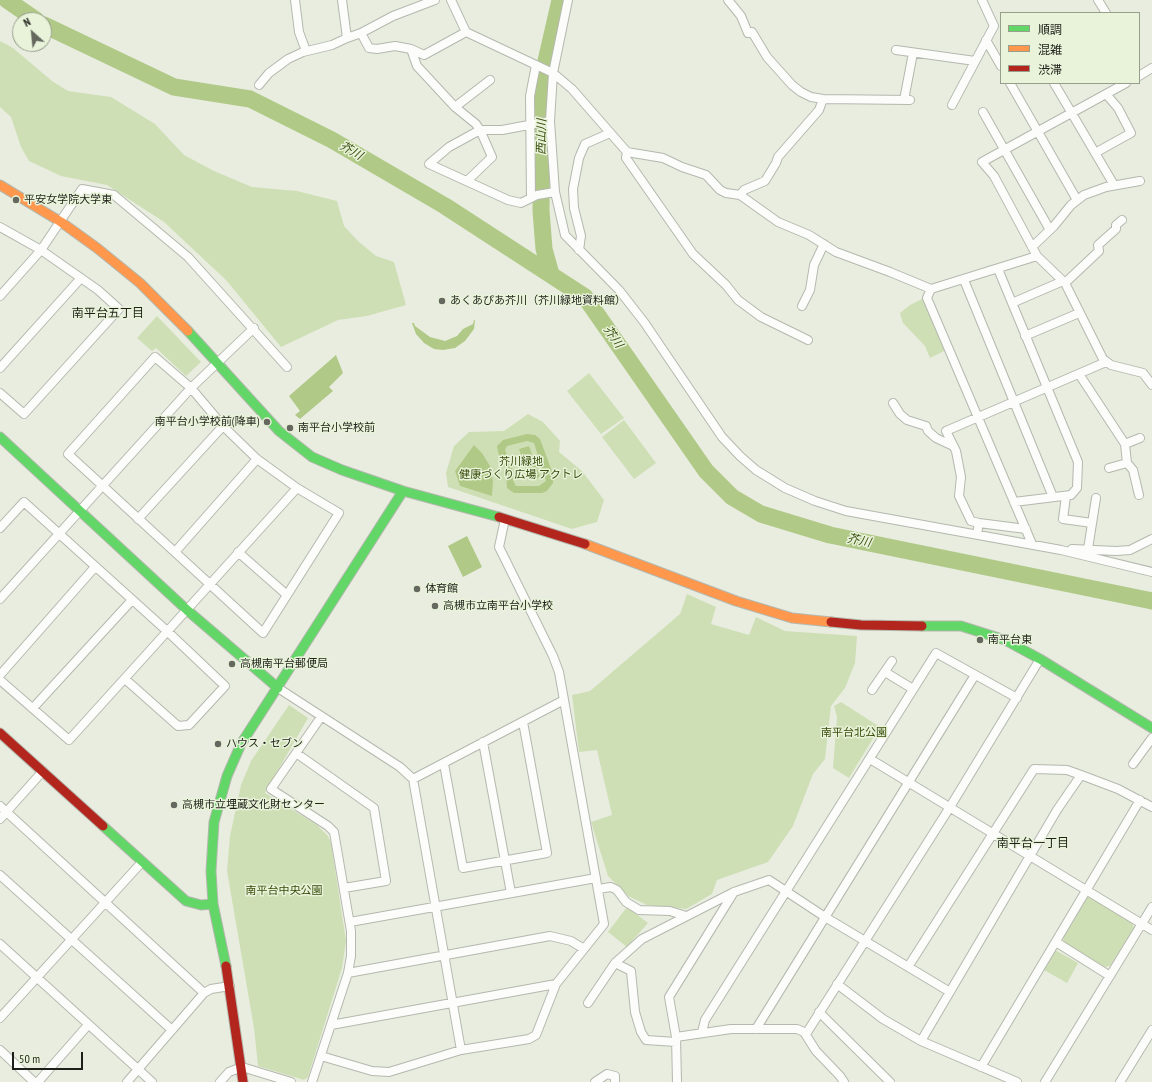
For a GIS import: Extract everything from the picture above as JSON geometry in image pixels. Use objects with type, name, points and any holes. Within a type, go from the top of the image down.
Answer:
[{"type":"street","points":[[295,0],[299,32],[306,51]]},
{"type":"street","points":[[342,0],[347,38]]},
{"type":"street","points":[[259,85],[277,66],[306,51],[332,45],[347,38],[361,34],[393,16],[435,0]]},
{"type":"street","points":[[451,0],[466,32],[552,72],[572,89],[627,152],[663,158],[682,167],[706,175],[720,190],[726,193],[740,195],[778,222],[809,235],[836,252],[932,289],[1037,256]]},
{"type":"street","points":[[568,0],[552,72],[550,121],[553,192],[565,235],[619,290],[644,322],[722,437],[740,456],[756,470],[785,488],[816,501],[846,511],[1032,544],[1152,572]]},
{"type":"street","points":[[728,0],[741,16],[748,33],[752,32],[767,57],[792,85],[811,97],[823,99],[907,100],[913,53]]},
{"type":"street","points":[[952,105],[986,40],[998,28],[982,0]]},
{"type":"street","points":[[1098,0],[1105,12]]},
{"type":"street","points":[[361,34],[369,48],[377,49],[395,46],[411,49],[424,56],[466,32]]},
{"type":"street","points":[[986,40],[1000,64]]},
{"type":"street","points":[[411,49],[417,66],[455,107],[480,130],[492,157],[468,180]]},
{"type":"street","points":[[896,50],[975,61]]},
{"type":"street","points":[[534,196],[530,96],[536,65]]},
{"type":"street","points":[[1140,75],[1152,68]]},
{"type":"street","points":[[455,107],[490,80]]},
{"type":"street","points":[[1011,84],[1077,200]]},
{"type":"street","points":[[1055,84],[1114,185]]},
{"type":"street","points":[[1095,153],[1131,133],[1109,92],[1106,84]]},
{"type":"street","points":[[1124,84],[982,162],[994,176],[1037,256],[1064,282],[1099,353],[1106,362],[1117,367],[1143,373],[1152,385]]},
{"type":"street","points":[[740,195],[744,190],[765,182],[778,157],[819,110],[823,99]]},
{"type":"street","points":[[983,112],[1050,230]]},
{"type":"street","points":[[550,121],[502,130],[480,130],[449,147],[429,164],[468,180],[508,200],[521,203],[534,196],[553,192]]},
{"type":"street","points":[[579,250],[581,236],[574,208],[573,189],[579,158],[585,144],[610,133]]},
{"type":"street","points":[[627,152],[626,158],[693,254],[726,285],[738,300],[760,317],[808,340]]},
{"type":"street","points":[[1032,247],[1050,230],[1077,200],[1093,191],[1114,185],[1140,181]]},
{"type":"street","points":[[0,185],[61,222],[97,248],[140,283],[176,318],[279,430],[312,457],[342,470],[403,491],[505,519],[590,546],[736,601],[792,618],[861,625],[960,626],[1003,640],[1040,659],[1152,728]]},
{"type":"street","points":[[0,296],[41,250],[82,189],[114,195],[188,257],[254,328],[287,367]]},
{"type":"street","points":[[1012,303],[1064,282],[1099,251],[1098,245],[1116,229],[1116,225],[1122,220]]},
{"type":"street","points":[[0,226],[41,250],[81,278],[118,309],[24,414],[0,393]]},
{"type":"street","points":[[802,306],[810,290],[814,265],[824,244]]},
{"type":"street","points":[[998,269],[1078,462],[1077,488],[1071,495],[1014,502]]},
{"type":"street","points":[[0,368],[81,278]]},
{"type":"street","points":[[964,280],[1053,497]]},
{"type":"street","points":[[932,289],[928,298],[1032,544]]},
{"type":"street","points":[[1025,336],[1079,313]]},
{"type":"street","points":[[0,599],[191,388],[216,362],[254,328]]},
{"type":"street","points":[[155,357],[191,388],[224,426],[257,459],[296,488],[339,513],[263,633],[101,486],[68,454],[155,357]]},
{"type":"street","points":[[1026,529],[971,521],[959,496],[961,477],[953,446],[946,431],[1106,362]]},
{"type":"street","points":[[1079,374],[1125,444],[1127,463],[1133,470],[1139,495]]},
{"type":"street","points":[[893,404],[900,414],[907,420],[926,426],[928,431],[942,443],[953,446]]},
{"type":"street","points":[[138,519],[224,426]]},
{"type":"street","points":[[0,437],[187,610],[278,688],[400,767],[413,779],[461,1050]]},
{"type":"street","points":[[1125,444],[1140,438]]},
{"type":"street","points":[[175,552],[257,459]]},
{"type":"street","points":[[1109,468],[1127,463]]},
{"type":"street","points":[[0,680],[68,740],[125,679],[296,488]]},
{"type":"street","points":[[243,1082],[230,986],[214,904],[211,871],[214,822],[227,776],[241,744],[403,491]]},
{"type":"street","points":[[1066,496],[1063,519],[1092,523]]},
{"type":"street","points":[[1088,549],[1096,498]]},
{"type":"street","points":[[0,528],[24,502],[167,631],[225,686],[189,725],[178,726],[125,679]]},
{"type":"street","points":[[321,1056],[372,1071],[385,1072],[398,1070],[461,1050],[529,1039],[536,1035],[556,984],[604,924],[559,672],[553,656],[499,547],[505,519]]},
{"type":"street","points":[[977,534],[979,523]]},
{"type":"street","points":[[1061,550],[1130,550],[1152,538]]},
{"type":"street","points":[[238,552],[287,595]]},
{"type":"street","points":[[0,675],[96,567]]},
{"type":"street","points":[[33,708],[132,600]]},
{"type":"street","points":[[702,1032],[705,1020],[936,653],[1017,698]]},
{"type":"street","points":[[806,1034],[950,807],[1040,659]]},
{"type":"street","points":[[872,690],[892,661]]},
{"type":"street","points":[[885,672],[913,689]]},
{"type":"street","points":[[756,1029],[909,784],[975,675]]},
{"type":"street","points":[[413,779],[564,700]]},
{"type":"street","points":[[312,1082],[348,973],[352,948],[350,922],[334,832],[328,826],[272,789],[321,717]]},
{"type":"street","points":[[444,764],[463,868],[547,853],[523,722]]},
{"type":"street","points":[[0,733],[186,901],[201,905],[214,904]]},
{"type":"street","points":[[1133,764],[1152,738]]},
{"type":"street","points":[[483,742],[511,893]]},
{"type":"street","points":[[296,753],[374,808],[386,881],[344,888]]},
{"type":"street","points":[[870,759],[909,784],[950,807],[1030,858],[1087,890],[1152,930]]},
{"type":"street","points":[[908,968],[1034,769],[1067,770],[1118,789],[1152,807]]},
{"type":"street","points":[[0,819],[3,809],[43,771]]},
{"type":"street","points":[[921,1041],[1057,810],[1081,775]]},
{"type":"street","points":[[981,1067],[1140,800]]},
{"type":"street","points":[[3,809],[204,993]]},
{"type":"street","points":[[0,1018],[142,862]]},
{"type":"street","points":[[0,875],[172,1030]]},
{"type":"street","points":[[350,922],[596,878]]},
{"type":"street","points":[[588,1003],[615,963],[642,939],[734,892],[769,880],[786,893],[825,918],[950,992]]},
{"type":"street","points":[[598,889],[611,887],[617,890],[626,902],[639,910],[670,911],[686,916]]},
{"type":"street","points":[[677,1082],[676,1040],[669,998],[734,892]]},
{"type":"street","points":[[1045,1082],[1143,925],[1152,907]]},
{"type":"street","points":[[348,973],[550,936],[571,941],[584,949]]},
{"type":"street","points":[[1056,942],[1110,976]]},
{"type":"street","points":[[0,944],[152,1082]]},
{"type":"street","points":[[615,963],[631,971],[635,1012],[641,1032],[646,1040],[676,1040],[702,1032],[756,1029],[797,1030],[806,1034],[816,1051],[844,1082]]},
{"type":"street","points":[[331,1025],[556,984]]},
{"type":"street","points":[[837,984],[883,1019],[921,1041],[1017,1082]]},
{"type":"street","points":[[127,1082],[204,993],[210,989],[230,986]]},
{"type":"street","points":[[819,1012],[890,1082]]},
{"type":"street","points":[[38,1082],[88,1025]]},
{"type":"street","points":[[1120,1082],[1152,1030]]},
{"type":"street","points":[[0,1050],[34,1082]]},
{"type":"street","points":[[220,1082],[229,1072],[242,1067],[291,1082]]},
{"type":"street","points":[[596,1082],[607,1074],[615,1076],[615,1082]]},
{"type":"green space","points":[[0,41],[12,47],[12,52],[18,52],[52,81],[68,91],[111,97],[155,124],[184,155],[214,171],[252,187],[297,191],[337,201],[344,226],[359,242],[376,256],[394,262],[406,305],[367,316],[338,320],[281,347],[226,280],[164,222],[107,185],[61,176],[29,161],[21,147],[11,117],[0,107]]},
{"type":"green space","points":[[924,298],[946,350],[930,358],[925,346],[903,323],[900,313],[910,305]]},
{"type":"green space","points":[[157,316],[201,362],[186,376],[156,348],[152,351],[137,338]]},
{"type":"green space","points":[[589,373],[624,418],[601,434],[567,391]]},
{"type":"green space","name":"芥川緑地 健康づくり広場 アクトレ","points":[[528,414],[543,422],[560,441],[559,452],[582,471],[604,500],[597,522],[572,529],[448,487],[446,473],[454,446],[469,432],[504,431]]},
{"type":"green space","points":[[624,420],[656,463],[634,479],[602,437]]},
{"type":"green space","points":[[687,594],[716,607],[711,624],[749,635],[756,617],[785,631],[857,636],[855,663],[845,688],[831,706],[825,759],[813,774],[793,826],[768,862],[717,880],[712,894],[686,909],[647,905],[628,896],[608,876],[591,822],[612,815],[597,750],[579,752],[572,695],[590,691],[680,614]]},
{"type":"green space","name":"南平台北公園","points":[[841,702],[880,727],[849,778],[833,768],[837,717],[834,706]]},
{"type":"green space","name":"南平台中央公園","points":[[289,705],[308,718],[265,793],[317,825],[328,836],[331,843],[346,941],[342,968],[308,1077],[304,1080],[258,1066],[254,1028],[227,871],[230,836],[241,785],[251,761]]},
{"type":"green space","points":[[1089,896],[1132,922],[1134,928],[1110,966],[1105,967],[1064,943],[1063,938],[1086,897]]},
{"type":"green space","points":[[627,907],[648,923],[627,947],[608,932]]},
{"type":"green space","points":[[1055,950],[1078,963],[1067,983],[1044,970]]},
{"type":"shaded area","points":[[474,320],[474,329],[465,341],[455,348],[443,350],[434,349],[424,343],[416,334],[412,323],[414,323],[415,326],[430,337],[445,341],[457,336],[463,329],[473,324]]},
{"type":"shaded area","points":[[336,355],[343,373],[329,387],[333,391],[300,419],[295,415],[300,411],[289,396]]},
{"type":"shaded area","points":[[527,434],[535,435],[540,439],[553,474],[553,483],[547,491],[542,493],[514,493],[507,488],[506,471],[497,446],[503,440]],"holes":[[[527,441],[534,443],[546,481],[539,486],[516,486],[513,480],[512,466],[505,450],[507,446]]]},
{"type":"shaded area","points":[[474,445],[482,453],[490,466],[493,481],[492,496],[460,486],[455,471]]},
{"type":"shaded area","points":[[529,446],[540,477],[530,480],[519,449]]},
{"type":"shaded area","points":[[467,536],[482,567],[463,577],[448,546]]},
{"type":"waterway","name":"芥川","points":[[7,0],[24,12]]},
{"type":"waterway","name":"西山川","points":[[551,274],[544,249],[541,211],[542,98],[546,61],[560,0]]},
{"type":"waterway","name":"芥川","points":[[52,29],[174,87],[250,99],[332,140],[445,206],[585,297],[706,471],[732,497],[761,514],[830,535],[1152,601]]},
{"type":"traffic: fast","points":[[188,331],[279,431],[312,457],[342,470],[403,491],[499,517]]},
{"type":"traffic: fast","points":[[0,437],[187,610],[278,688]]},
{"type":"traffic: fast","points":[[226,966],[213,904],[211,871],[214,822],[227,776],[241,744],[403,491]]},
{"type":"traffic: fast","points":[[922,626],[961,626],[1005,640],[1040,659],[1152,728]]},
{"type":"traffic: fast","points":[[103,826],[186,901],[201,905],[213,904]]},
{"type":"traffic: slow","points":[[0,185],[61,222],[97,248],[140,283],[188,331]]},
{"type":"traffic: slow","points":[[585,544],[736,601],[792,618],[831,622]]},
{"type":"traffic: jam","points":[[499,517],[585,544]]},
{"type":"traffic: jam","points":[[831,622],[861,625],[922,626]]},
{"type":"traffic: jam","points":[[0,733],[103,826]]},
{"type":"traffic: jam","points":[[226,966],[243,1082]]},
{"type":"place","name":"平安女学院大学東","points":[[16,200]]},
{"type":"place","name":"あくあぴあ芥川（芥川緑地資料館）","points":[[442,301]]},
{"type":"place","name":"南平台小学校前(降車)","points":[[267,422]]},
{"type":"place","name":"南平台小学校前","points":[[290,428]]},
{"type":"place","name":"体育館","points":[[417,589]]},
{"type":"place","name":"高槻市立南平台小学校","points":[[435,606]]},
{"type":"place","name":"南平台東","points":[[980,640]]},
{"type":"place","name":"高槻南平台郵便局","points":[[232,664]]},
{"type":"place","name":"ハウス・セブン","points":[[218,744]]},
{"type":"place","name":"高槻市立埋蔵文化財センター","points":[[174,805]]},
{"type":"district","name":"南平台五丁目","points":[[108,314]]},
{"type":"district","name":"南平台一丁目","points":[[1033,844]]}]
